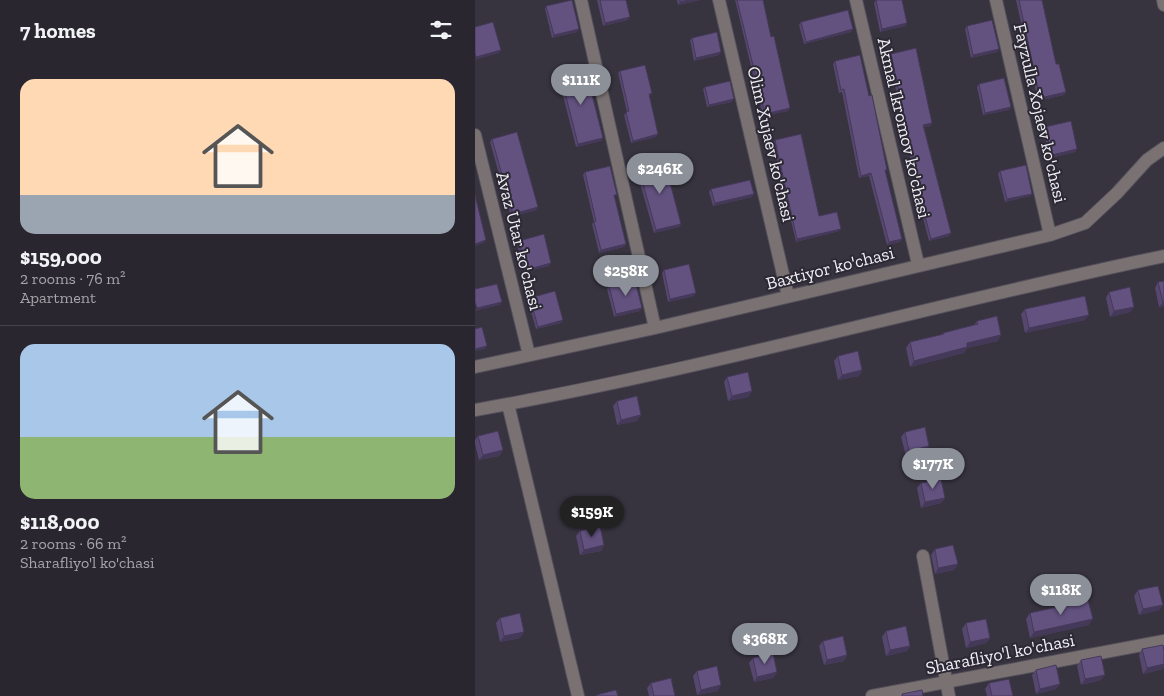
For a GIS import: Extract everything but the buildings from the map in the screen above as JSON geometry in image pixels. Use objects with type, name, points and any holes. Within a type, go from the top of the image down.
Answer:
[{"type":"street","points":[[581,0],[655,328]]},
{"type":"street","name":"Olim Xujaev ko'chasi","points":[[719,0],[789,296]]},
{"type":"street","name":"Akmal Ikromov ko'chasi","points":[[856,0],[918,264]]},
{"type":"street","name":"Fayzulla Xojaev ko'chasi","points":[[996,0],[1050,235]]},
{"type":"street","points":[[1163,0],[1164,5]]},
{"type":"street","name":"Avaz Utar ko'chasi","points":[[475,135],[529,355]]},
{"type":"street","name":"Baxtiyor ko'chasi","points":[[475,367],[655,328],[918,264],[1050,235],[1085,222],[1117,194],[1147,160],[1164,148]]},
{"type":"street","points":[[475,410],[759,351],[1072,276],[1164,256]]},
{"type":"street","points":[[508,404],[578,696]]},
{"type":"street","points":[[923,556],[949,696]]},
{"type":"street","name":"Sharafliyo'l ko'chasi","points":[[872,696],[1164,641]]}]
